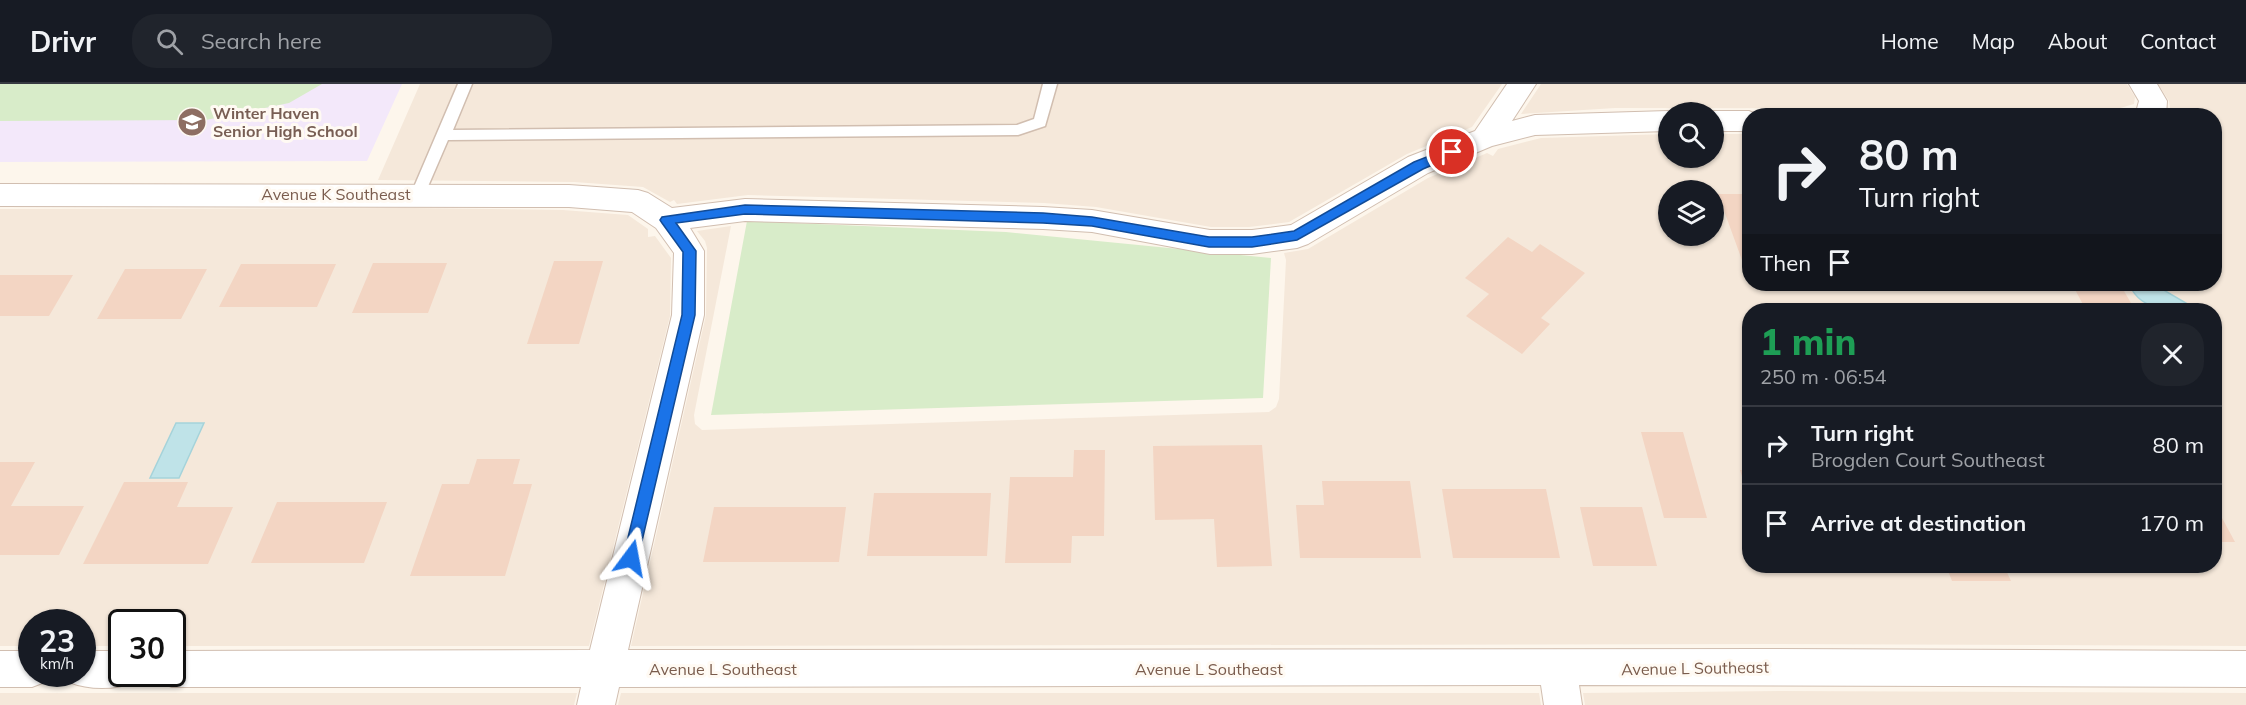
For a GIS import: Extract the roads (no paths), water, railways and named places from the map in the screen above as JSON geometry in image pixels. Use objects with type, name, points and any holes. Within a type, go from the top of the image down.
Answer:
[{"type":"street","points":[[1485,138],[1522,84]]},
{"type":"street","points":[[2143,84],[2153,101],[2152,108]]},
{"type":"street","points":[[666,220],[745,210],[1043,218],[1103,223],[1209,242],[1252,242],[1297,236],[1418,165],[1485,138],[1535,125],[1658,121]]},
{"type":"street","points":[[1724,121],[1742,121]]},
{"type":"street","name":"Avenue K Southeast","points":[[0,195],[569,196],[638,201],[666,220],[689,251],[688,315],[596,705]]},
{"type":"street","name":"Avenue L Southeast","points":[[186,669],[604,669],[1560,687],[1763,667],[2246,669]]},
{"type":"street","points":[[0,669],[18,669]]},
{"type":"lane","points":[[418,194],[465,84]]},
{"type":"lane","points":[[442,135],[1018,130],[1040,122],[1050,84]]},
{"type":"water","points":[[2133,291],[2165,291],[2186,303],[2146,303]]},
{"type":"water","points":[[176,423],[204,423],[179,478],[150,478]]},
{"type":"place","name":"Winter Haven Senior High School","points":[[192,122]]}]
